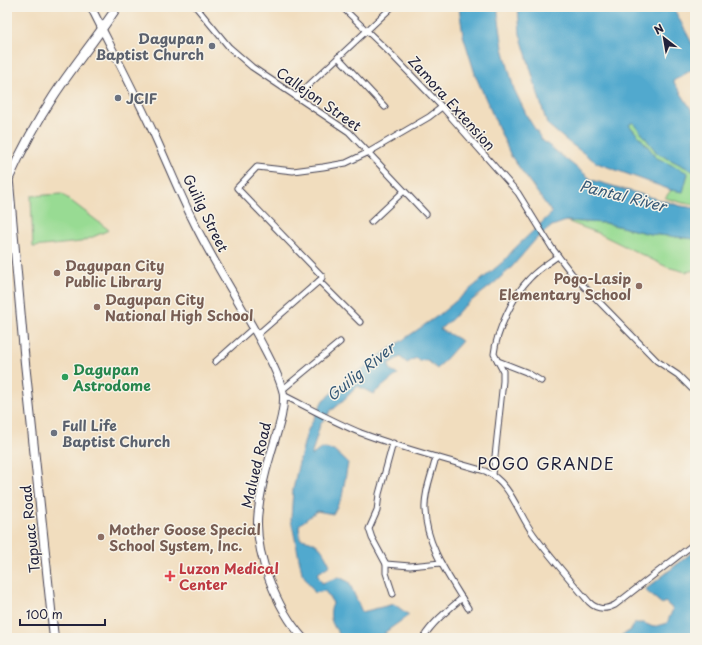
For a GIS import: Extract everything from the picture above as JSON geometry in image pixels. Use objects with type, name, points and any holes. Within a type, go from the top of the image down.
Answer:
[{"type":"main road","points":[[9,178],[30,133],[46,107],[117,7]]},
{"type":"main road","name":"Tapuac Road","points":[[7,161],[10,221],[54,638]]},
{"type":"street","name":"Guilig Street","points":[[91,7],[154,134],[186,207],[202,239],[257,335],[278,376],[283,393],[283,407]]},
{"type":"street","name":"Callejon Street","points":[[196,7],[229,47],[252,67],[349,132],[426,214]]},
{"type":"street","name":"Zamora Extension","points":[[342,7],[391,54],[442,108],[518,193],[558,256],[572,274],[657,360],[678,375],[695,392]]},
{"type":"street","points":[[296,97],[392,7]]},
{"type":"street","points":[[338,57],[385,107]]},
{"type":"street","points":[[257,335],[322,278],[320,273],[237,188],[257,167],[293,171],[346,163],[369,152],[442,108]]},
{"type":"street","points":[[370,222],[404,191]]},
{"type":"street","points":[[493,475],[503,381],[503,371],[494,354],[500,330],[519,292],[528,279],[558,256]]},
{"type":"street","points":[[319,281],[360,322]]},
{"type":"street","points":[[215,362],[253,328]]},
{"type":"street","points":[[340,342],[283,393],[332,420],[360,432],[436,457],[485,471],[493,475],[508,491],[533,534],[589,602],[596,608],[604,609],[615,605],[695,543]]},
{"type":"street","points":[[498,361],[526,372],[541,381]]},
{"type":"street","name":"Malued Road","points":[[283,407],[263,481],[258,523],[261,550],[274,592],[282,609],[303,638]]},
{"type":"street","points":[[393,443],[379,494],[377,511],[369,529],[372,538],[386,564],[386,573],[393,594]]},
{"type":"street","points":[[436,457],[426,499],[426,522],[441,563],[468,608]]},
{"type":"street","points":[[386,564],[410,566],[441,563]]},
{"type":"street","points":[[423,638],[430,628],[462,598]]},
{"type":"green space","points":[[633,122],[657,153],[695,172],[695,205],[665,198],[671,190],[683,191],[688,174],[655,157],[629,125]]},
{"type":"green space","points":[[62,194],[109,230],[81,242],[33,247],[31,196]]},
{"type":"green space","points":[[566,221],[605,223],[650,234],[695,239],[695,270],[686,272],[667,267],[598,233]]},
{"type":"water","points":[[459,7],[498,7],[503,48],[514,89],[528,118],[542,140],[592,180],[681,206],[695,208],[695,239],[650,234],[605,223],[566,221],[552,226],[536,239],[511,268],[462,308],[440,329],[462,341],[437,369],[427,360],[419,361],[416,358],[407,363],[400,357],[388,364],[392,372],[398,374],[373,394],[358,386],[334,409],[332,409],[320,425],[311,456],[322,448],[334,450],[348,463],[342,497],[333,514],[317,511],[299,525],[300,539],[316,544],[322,550],[330,565],[317,574],[322,583],[339,577],[349,582],[362,612],[394,604],[409,615],[384,633],[394,638],[342,638],[332,622],[331,608],[333,603],[325,591],[315,593],[302,573],[291,519],[293,490],[307,432],[323,400],[378,357],[439,315],[504,261],[513,250],[552,213],[511,156],[476,77],[463,35]]},
{"type":"water","points":[[518,7],[673,7],[695,49],[695,68],[673,81],[695,115],[695,172],[657,153],[633,122],[629,125],[655,157],[688,173],[683,192],[671,190],[597,163],[547,124],[520,34]]},
{"type":"water","points":[[695,550],[695,638],[620,638],[631,630],[635,623],[644,623],[653,627],[667,623],[673,609],[665,602],[662,604],[645,590]]},
{"type":"place","name":"Dagupan Baptist Church","points":[[212,46]]},
{"type":"place","name":"JCIF","points":[[118,98]]},
{"type":"place","name":"Dagupan City Public Library","points":[[57,273]]},
{"type":"place","name":"Pogo-Lasip Elementary School","points":[[639,286]]},
{"type":"place","name":"Dagupan City National High School","points":[[97,307]]},
{"type":"place","name":"Dagupan Astrodome","points":[[65,377]]},
{"type":"place","name":"Full Life Baptist Church","points":[[54,433]]},
{"type":"place","name":"Mother Goose Special School System, Inc.","points":[[101,537]]},
{"type":"place","name":"Luzon Medical Center","points":[[170,576]]},
{"type":"district","name":"POGO GRANDE","points":[[546,463]]},
{"type":"water label","name":"Pantal River","points":[[623,195]]},
{"type":"water label","name":"Guilig River","points":[[360,371]]}]
